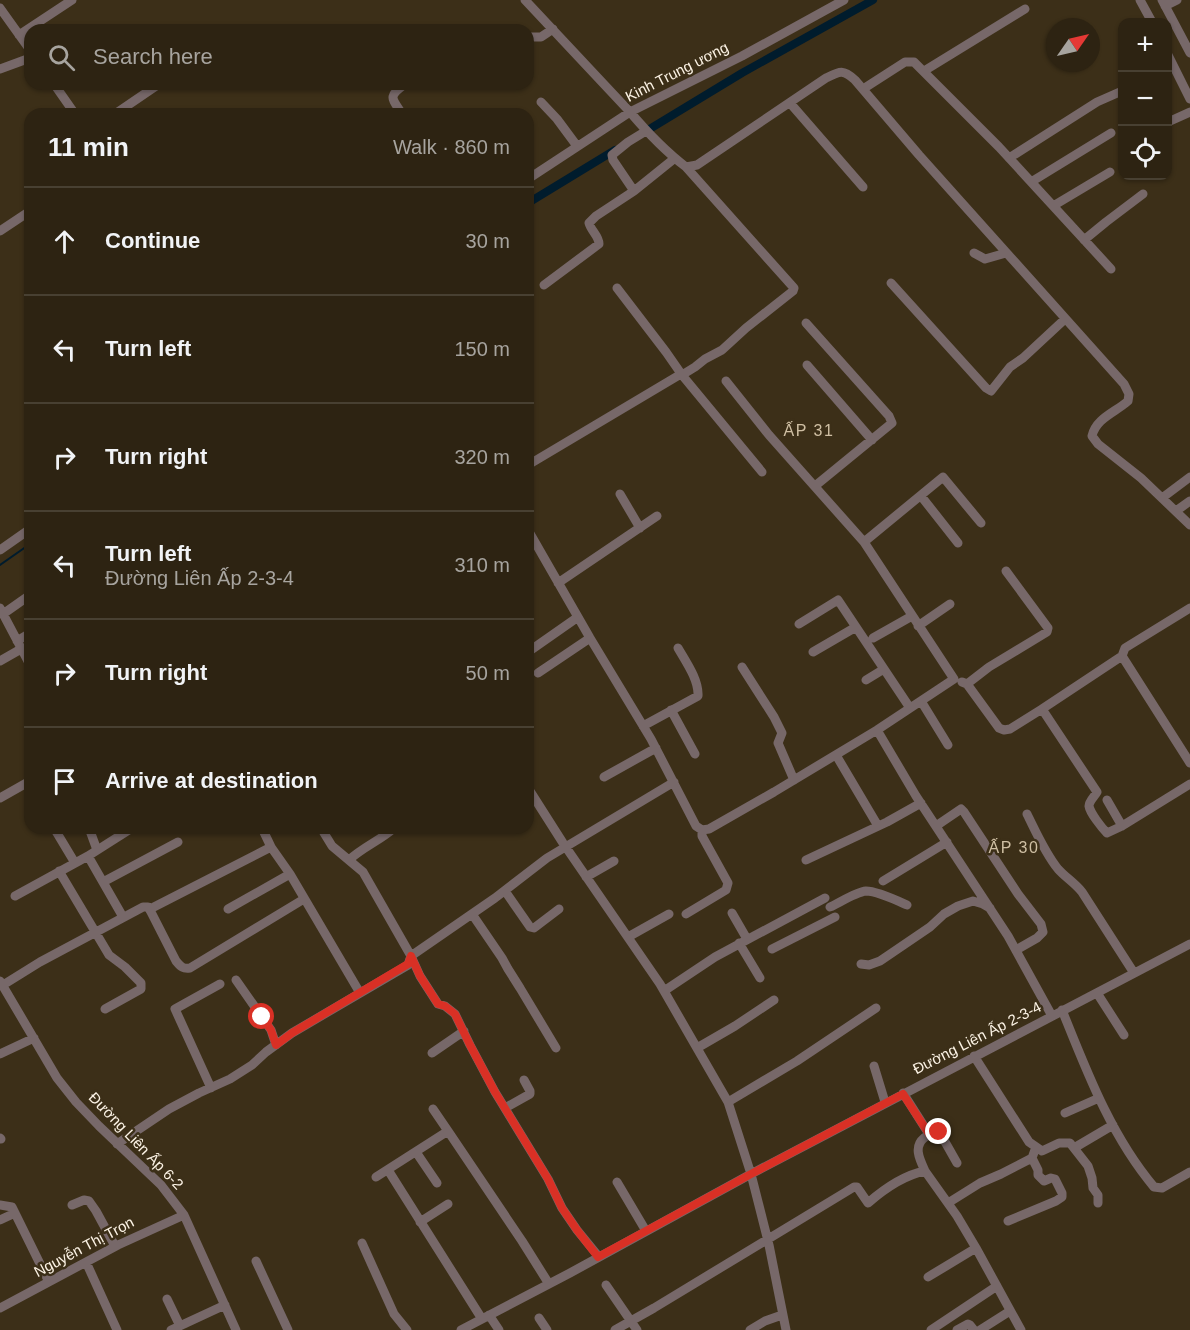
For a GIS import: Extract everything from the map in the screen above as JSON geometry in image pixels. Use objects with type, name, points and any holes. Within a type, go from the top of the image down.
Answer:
[{"type":"street","points":[[36,24],[72,0]]},
{"type":"street","points":[[525,0],[646,131],[686,167],[794,288],[722,350],[534,461]]},
{"type":"street","name":"Kinh Trung ương","points":[[534,175],[577,146],[844,0]]},
{"type":"street","points":[[1140,0],[1150,18]]},
{"type":"street","points":[[1177,0],[1164,3],[1190,53]]},
{"type":"street","points":[[0,8],[24,42]]},
{"type":"street","points":[[924,70],[1025,9]]},
{"type":"street","points":[[534,37],[541,37],[552,29]]},
{"type":"street","points":[[19,35],[24,32]]},
{"type":"street","points":[[0,69],[24,60]]},
{"type":"street","points":[[863,89],[905,62],[914,62],[1009,158],[1111,269]]},
{"type":"street","points":[[686,167],[697,165],[826,78],[843,72],[855,80],[918,155],[1124,384],[1129,394],[1128,401],[1109,414],[1094,429],[1092,436],[1098,444],[1141,478],[1190,525]]},
{"type":"street","points":[[1172,72],[1190,99]]},
{"type":"street","points":[[58,90],[71,108]]},
{"type":"street","points":[[124,108],[150,90]]},
{"type":"street","points":[[398,90],[392,96],[398,108]]},
{"type":"street","points":[[1009,158],[1097,102],[1118,93]]},
{"type":"street","points":[[541,102],[577,146]]},
{"type":"street","points":[[790,103],[863,187]]},
{"type":"street","points":[[1172,120],[1190,112]]},
{"type":"street","points":[[633,191],[612,155],[646,131]]},
{"type":"street","points":[[1031,182],[1111,133]]},
{"type":"street","points":[[544,285],[599,244],[589,223],[675,159]]},
{"type":"street","points":[[1053,206],[1110,172]]},
{"type":"street","points":[[1084,240],[1143,194]]},
{"type":"street","points":[[0,231],[24,215]]},
{"type":"street","points":[[974,253],[985,259],[1006,253]]},
{"type":"street","points":[[891,283],[986,388],[991,390],[1010,367],[1065,319]]},
{"type":"street","points":[[616,288],[681,374],[762,472]]},
{"type":"street","points":[[806,323],[892,423],[815,486]]},
{"type":"street","points":[[807,365],[872,440]]},
{"type":"street","points":[[726,381],[769,435],[864,542],[954,679],[967,684],[999,728],[1010,729],[1042,709],[1122,656],[1125,648],[1190,608]]},
{"type":"street","points":[[864,542],[943,477],[981,524]]},
{"type":"street","points":[[1162,498],[1190,477]]},
{"type":"street","points":[[620,494],[640,528]]},
{"type":"street","points":[[921,496],[958,543]]},
{"type":"street","points":[[1176,511],[1190,501]]},
{"type":"street","points":[[558,583],[657,516]]},
{"type":"street","points":[[0,550],[24,533]]},
{"type":"street","points":[[534,541],[656,748],[696,826],[702,830],[836,755],[954,679]]},
{"type":"street","points":[[967,684],[989,667],[1047,632],[1048,628],[1006,571]]},
{"type":"street","points":[[24,598],[2,611],[24,654]]},
{"type":"street","points":[[799,624],[838,600],[910,708]]},
{"type":"street","points":[[918,626],[950,604]]},
{"type":"street","points":[[873,638],[912,616]]},
{"type":"street","points":[[534,648],[578,617]]},
{"type":"street","points":[[813,652],[856,627]]},
{"type":"street","points":[[538,672],[590,638]]},
{"type":"street","points":[[0,661],[24,640]]},
{"type":"street","points":[[643,726],[698,696],[699,691],[694,677],[678,648]]},
{"type":"street","points":[[1122,656],[1190,763]]},
{"type":"street","points":[[742,668],[782,733],[778,743],[794,780]]},
{"type":"street","points":[[866,680],[884,669]]},
{"type":"street","points":[[921,701],[948,744]]},
{"type":"street","points":[[1042,709],[1097,792],[1089,807],[1107,834],[1190,784]]},
{"type":"street","points":[[671,710],[695,754]]},
{"type":"street","points":[[877,730],[1016,950],[1052,1016]]},
{"type":"street","points":[[604,777],[656,748]]},
{"type":"street","points":[[836,755],[878,826]]},
{"type":"street","points":[[117,1144],[169,1109],[230,1079],[252,1065],[292,1033],[408,964],[411,956],[505,891],[547,858],[674,782]]},
{"type":"street","points":[[0,798],[24,784]]},
{"type":"street","points":[[534,797],[664,991],[728,1102],[751,1174],[786,1330]]},
{"type":"street","points":[[1107,800],[1122,826]]},
{"type":"street","points":[[806,860],[921,803]]},
{"type":"street","points":[[936,826],[961,809],[1041,924],[1043,932],[1016,950]]},
{"type":"street","points":[[1027,814],[1059,870],[1082,892],[1134,973]]},
{"type":"street","points":[[686,914],[726,890],[728,883],[702,836],[702,830]]},
{"type":"street","points":[[58,834],[75,863]]},
{"type":"street","points":[[91,834],[97,850]]},
{"type":"street","points":[[15,896],[88,856],[116,834]]},
{"type":"street","points":[[265,834],[360,993]]},
{"type":"street","points":[[325,834],[332,846],[363,872],[420,976],[438,1004],[445,1006],[455,1014],[470,1045],[548,1179],[562,1208],[598,1257]]},
{"type":"street","points":[[349,860],[385,834]]},
{"type":"street","points":[[103,882],[178,842]]},
{"type":"street","points":[[883,881],[947,842]]},
{"type":"street","points":[[150,909],[271,847]]},
{"type":"street","points":[[88,856],[123,917]]},
{"type":"street","points":[[586,877],[614,861]]},
{"type":"street","points":[[59,871],[109,955],[139,980],[142,987],[105,1009]]},
{"type":"street","points":[[228,909],[290,874]]},
{"type":"street","points":[[505,891],[530,927],[534,928],[559,909]]},
{"type":"street","points":[[772,949],[862,892],[893,898],[907,905]]},
{"type":"street","points":[[664,991],[715,957],[825,898]]},
{"type":"street","points":[[1,983],[143,907],[150,909],[176,961],[185,969],[190,968],[304,899]]},
{"type":"street","points":[[861,964],[869,965],[880,961],[958,906],[973,902],[990,908]]},
{"type":"street","points":[[732,913],[760,978]]},
{"type":"street","points":[[472,914],[502,958],[556,1048]]},
{"type":"street","points":[[628,937],[669,914]]},
{"type":"street","name":"Đường Liên Ấp 2-3-4","points":[[461,1330],[885,1102],[1190,944]]},
{"type":"street","points":[[236,980],[271,1030],[276,1045]]},
{"type":"street","name":"Đường Liên Ấp 6-2","points":[[1,983],[57,1078],[76,1102],[161,1185],[184,1215],[236,1330]]},
{"type":"street","points":[[211,1088],[175,1009],[220,984]]},
{"type":"street","points":[[1096,993],[1124,1035]]},
{"type":"street","points":[[697,1048],[774,1000]]},
{"type":"street","points":[[728,1102],[797,1061],[876,1008]]},
{"type":"street","points":[[1062,1011],[1113,1125],[1139,1170],[1154,1187],[1162,1188],[1190,1172]]},
{"type":"street","points":[[432,1053],[464,1032]]},
{"type":"street","points":[[0,1054],[34,1038]]},
{"type":"street","points":[[974,1056],[1029,1142],[1042,1151],[1059,1143],[1070,1143],[1090,1171],[1092,1187],[1098,1195],[1098,1203]]},
{"type":"street","points":[[874,1066],[885,1102]]},
{"type":"street","points":[[505,1108],[531,1094],[524,1080]]},
{"type":"street","points":[[903,1094],[929,1134]]},
{"type":"street","points":[[1065,1113],[1100,1098]]},
{"type":"street","points":[[433,1109],[549,1284]]},
{"type":"street","points":[[1074,1148],[1113,1125]]},
{"type":"street","points":[[376,1177],[448,1131]]},
{"type":"street","points":[[957,1162],[940,1133],[936,1131],[929,1134],[920,1142],[918,1147],[920,1161],[925,1171],[976,1248],[1021,1330]]},
{"type":"street","points":[[948,1203],[980,1183],[1032,1158],[1036,1147]]},
{"type":"street","points":[[416,1152],[437,1183]]},
{"type":"street","points":[[1008,1221],[1062,1197],[1055,1179],[1044,1181],[1040,1178],[1032,1158]]},
{"type":"street","points":[[388,1170],[420,1222],[486,1317],[499,1330]]},
{"type":"street","points":[[615,1330],[854,1186],[868,1203],[914,1173],[925,1171]]},
{"type":"street","points":[[617,1182],[646,1231]]},
{"type":"street","points":[[72,1205],[84,1200],[89,1201],[115,1246]]},
{"type":"street","points":[[420,1222],[448,1204]]},
{"type":"street","points":[[0,1205],[12,1207],[49,1282]]},
{"type":"street","points":[[0,1220],[15,1213]]},
{"type":"street","name":"Nguyễn Thị Trọn","points":[[0,1308],[115,1246],[184,1215]]},
{"type":"street","points":[[362,1243],[394,1314],[407,1330]]},
{"type":"street","points":[[928,1277],[976,1248]]},
{"type":"street","points":[[256,1261],[288,1330]]},
{"type":"street","points":[[86,1262],[117,1330]]},
{"type":"street","points":[[606,1285],[637,1330]]},
{"type":"street","points":[[931,1330],[997,1286]]},
{"type":"street","points":[[167,1299],[176,1328],[225,1305]]},
{"type":"street","points":[[980,1330],[1010,1311]]},
{"type":"street","points":[[750,1330],[782,1315]]},
{"type":"street","points":[[539,1318],[547,1330]]},
{"type":"street","points":[[957,1330],[968,1324],[974,1330]]},
{"type":"waterway","points":[[643,133],[742,73],[873,0]]},
{"type":"waterway","points":[[534,199],[615,150]]},
{"type":"waterway","points":[[0,565],[24,548]]},
{"type":"district","name":"ẤP 31","points":[[809,430]]},
{"type":"district","name":"ẤP 30","points":[[1014,847]]},
{"type":"route","points":[[262,1017],[271,1030],[276,1045],[292,1033],[408,964],[411,956],[420,976],[438,1004],[445,1006],[455,1014],[495,1092],[548,1179],[562,1208],[598,1257],[903,1094],[929,1134],[939,1132]]}]
